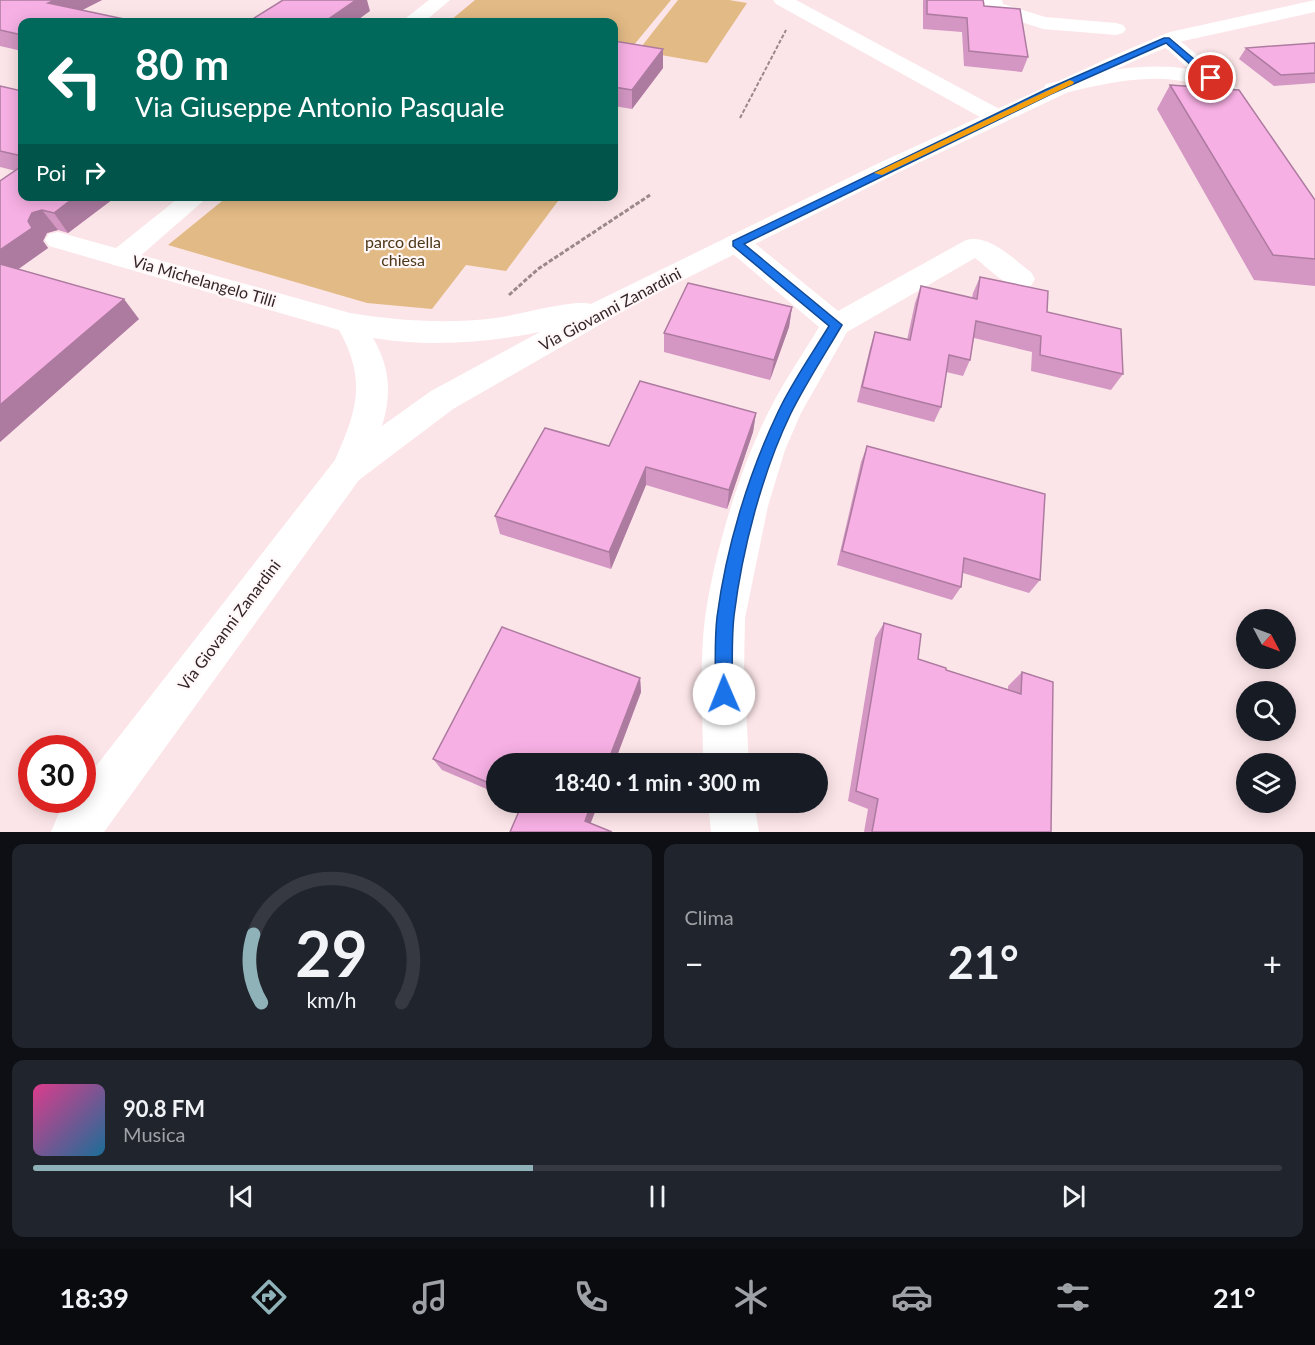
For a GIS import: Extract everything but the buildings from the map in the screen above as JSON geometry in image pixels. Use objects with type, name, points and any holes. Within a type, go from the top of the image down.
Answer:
[{"type":"street","points":[[418,18],[441,0]]},
{"type":"street","points":[[783,0],[997,117]]},
{"type":"street","points":[[993,0],[994,7],[1043,23],[1116,29]]},
{"type":"street","name":"Via Giovanni Zanardini","points":[[75,832],[347,470],[442,400],[631,294],[1054,89],[1167,40],[1191,32],[1312,9]]},
{"type":"street","points":[[1167,40],[1227,91],[1263,145]]},
{"type":"street","points":[[1054,89],[1141,70],[1159,70],[1194,76],[1227,91]]},
{"type":"street","points":[[121,258],[191,201]]},
{"type":"street","name":"Via Michelangelo Tilli","points":[[58,240],[350,323],[389,330],[420,332],[494,328],[570,315],[631,294]]},
{"type":"street","points":[[736,243],[836,325]]},
{"type":"street","points":[[726,753],[723,671],[725,618],[750,506],[768,450],[790,401],[836,325],[976,246],[1021,279]]},
{"type":"street","points":[[347,470],[371,409],[374,377],[365,347],[350,323]]},
{"type":"street","points":[[732,813],[735,832]]},
{"type":"path","points":[[740,118],[788,25],[783,0]]},
{"type":"path","points":[[503,300],[538,269],[650,195]]},
{"type":"green space","points":[[475,0],[671,0],[629,51],[618,49],[618,18],[453,18]]},
{"type":"green space","points":[[678,0],[729,0],[747,3],[707,63],[638,51]]},
{"type":"green space","name":"parco della chiesa","points":[[222,201],[558,201],[506,271],[466,265],[432,309],[367,303],[168,245]]},
{"type":"slow traffic","points":[[879,173],[1070,82]]},
{"type":"route","points":[[724,694],[725,618],[750,506],[768,450],[785,411],[806,372],[836,325],[736,243],[1048,92],[1167,40],[1211,78]]}]
